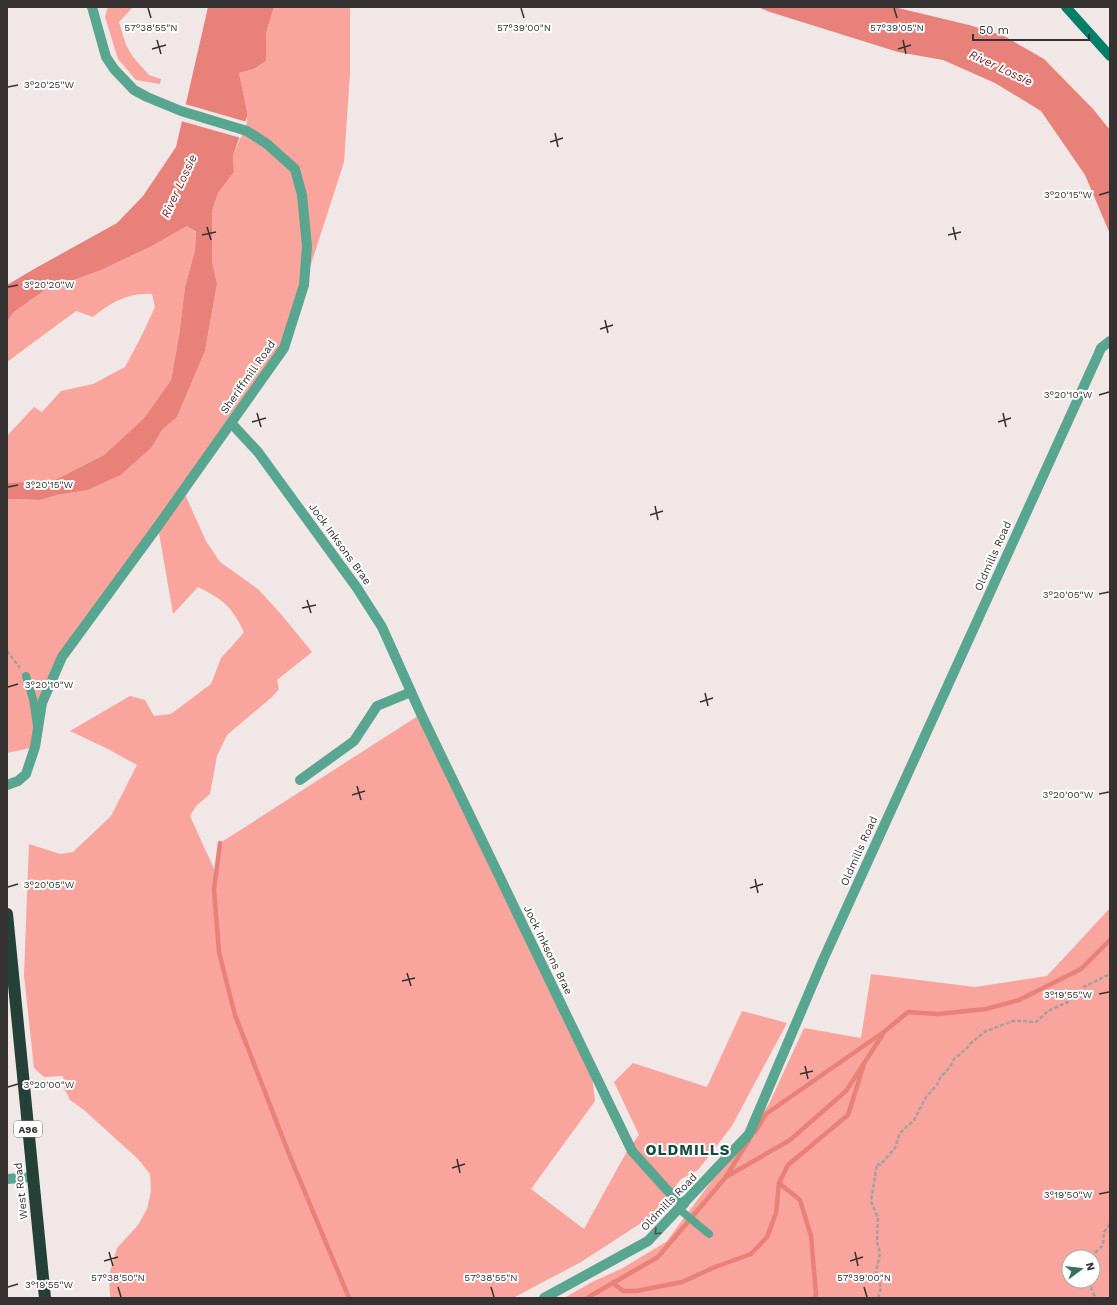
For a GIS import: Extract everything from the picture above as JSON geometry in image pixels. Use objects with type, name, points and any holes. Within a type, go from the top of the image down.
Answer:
[{"type":"highway","name":"West Road","points":[[7,914],[12,1004],[33,1177],[45,1298]]},
{"type":"street","name":"Sheriffmill Road","points":[[7,785],[26,774],[35,747],[42,703],[62,657],[158,526],[284,348],[304,285],[307,246],[302,195],[295,169],[267,144],[247,131],[181,111],[134,90],[114,68],[105,53],[92,7]]},
{"type":"street","points":[[1066,7],[1110,56]]},
{"type":"street","name":"Oldmills Road","points":[[544,1298],[648,1241],[682,1209],[749,1134],[822,960],[1101,348],[1110,341]]},
{"type":"street","name":"Jock Inksons Brae","points":[[231,423],[258,452],[357,588],[382,627],[411,692],[632,1150],[682,1209]]},
{"type":"street","points":[[300,780],[354,741],[377,706],[411,692]]},
{"type":"street","points":[[7,1179],[33,1177]]},
{"type":"lane","points":[[26,676],[33,698],[38,732]]},
{"type":"lane","points":[[682,1209],[709,1234]]},
{"type":"path","points":[[7,651],[26,676]]},
{"type":"path","points":[[878,1298],[881,1288],[876,1272],[880,1253],[877,1242],[878,1218],[872,1201],[877,1164],[880,1165],[895,1148],[900,1133],[914,1120],[926,1097],[938,1085],[940,1078],[954,1060],[971,1043],[986,1031],[1013,1021],[1036,1022],[1048,1011],[1068,1002],[1082,988],[1110,974]]},
{"type":"path","points":[[1099,1249],[1103,1245],[1104,1232],[1110,1224]]},
{"type":"path","points":[[1091,1289],[1096,1298]]},
{"type":"shaded area","points":[[108,7],[133,7],[119,22],[126,45],[133,57],[149,75],[161,79],[160,84],[136,80],[118,59],[105,17]]},
{"type":"shaded area","points":[[274,7],[350,7],[350,74],[344,162],[284,348],[183,490],[206,541],[220,562],[258,589],[312,652],[277,680],[279,689],[272,697],[227,735],[217,756],[210,794],[196,806],[190,816],[216,873],[220,843],[421,714],[591,1066],[595,1101],[531,1189],[584,1229],[627,1151],[639,1135],[614,1082],[633,1063],[707,1087],[742,1011],[787,1023],[732,1126],[698,1170],[681,1179],[652,1216],[581,1262],[513,1298],[112,1298],[110,1296],[109,1275],[117,1248],[138,1225],[147,1209],[151,1191],[150,1174],[138,1159],[84,1110],[70,1100],[64,1088],[63,1076],[44,1077],[34,1068],[24,975],[29,844],[60,854],[73,852],[111,816],[137,765],[70,731],[130,696],[145,700],[154,716],[171,714],[211,684],[221,658],[244,632],[235,615],[226,604],[198,587],[173,614],[158,527],[62,657],[42,703],[35,747],[7,753],[7,499],[40,500],[57,495],[88,490],[121,475],[152,447],[162,430],[177,417],[205,351],[217,284],[212,261],[212,211],[218,193],[234,172],[233,155],[247,123],[247,111],[239,73],[254,69],[266,61],[266,33]]},
{"type":"shaded area","points":[[187,226],[196,233],[195,250],[185,287],[179,336],[171,380],[144,418],[104,455],[55,480],[7,483],[7,436],[34,407],[42,412],[61,391],[93,384],[125,367],[155,307],[152,294],[144,294],[128,297],[113,303],[93,317],[76,311],[7,362],[7,321],[14,312],[45,290],[99,271],[152,246]]},
{"type":"shaded area","points":[[1110,908],[1110,1298],[564,1298],[594,1281],[621,1269],[666,1242],[769,1104],[804,1028],[861,1038],[871,974],[975,987],[1047,976]]},
{"type":"water","name":"River Lossie","points":[[208,7],[274,7],[266,33],[266,61],[254,69],[239,73],[247,117],[233,155],[234,172],[218,193],[212,211],[212,261],[217,284],[205,351],[177,417],[162,430],[152,447],[121,475],[88,490],[57,495],[40,500],[7,499],[7,483],[55,480],[104,455],[144,418],[171,380],[179,336],[185,287],[195,250],[196,232],[187,226],[152,246],[99,271],[45,290],[14,312],[7,321],[7,285],[117,223],[143,196],[176,147]]},
{"type":"water","name":"River Lossie","points":[[758,7],[894,7],[969,25],[1004,36],[1044,59],[1093,109],[1110,130],[1110,234],[1085,175],[1041,111],[995,83],[943,60],[898,52]]},
{"type":"pier","points":[[185,104],[247,122],[241,138],[181,121]]},
{"type":"waterway","points":[[220,843],[214,890],[219,952],[235,1015],[289,1154],[349,1298]]},
{"type":"waterway","points":[[755,1132],[766,1114],[885,1031],[908,1012],[938,1014],[986,1009],[1019,1000],[1081,969],[1110,940]]},
{"type":"waterway","points":[[726,1177],[790,1140],[846,1091],[883,1034]]},
{"type":"waterway","points":[[613,1283],[623,1291],[636,1291],[682,1282],[715,1267],[751,1254],[767,1237],[776,1213],[779,1183],[788,1165],[848,1115],[864,1064]]},
{"type":"waterway","points":[[587,1298],[658,1257],[725,1178],[749,1140]]},
{"type":"waterway","points":[[779,1183],[800,1200],[811,1236],[816,1294],[815,1298]]},
{"type":"district","name":"OLDMILLS","points":[[688,1150]]}]
